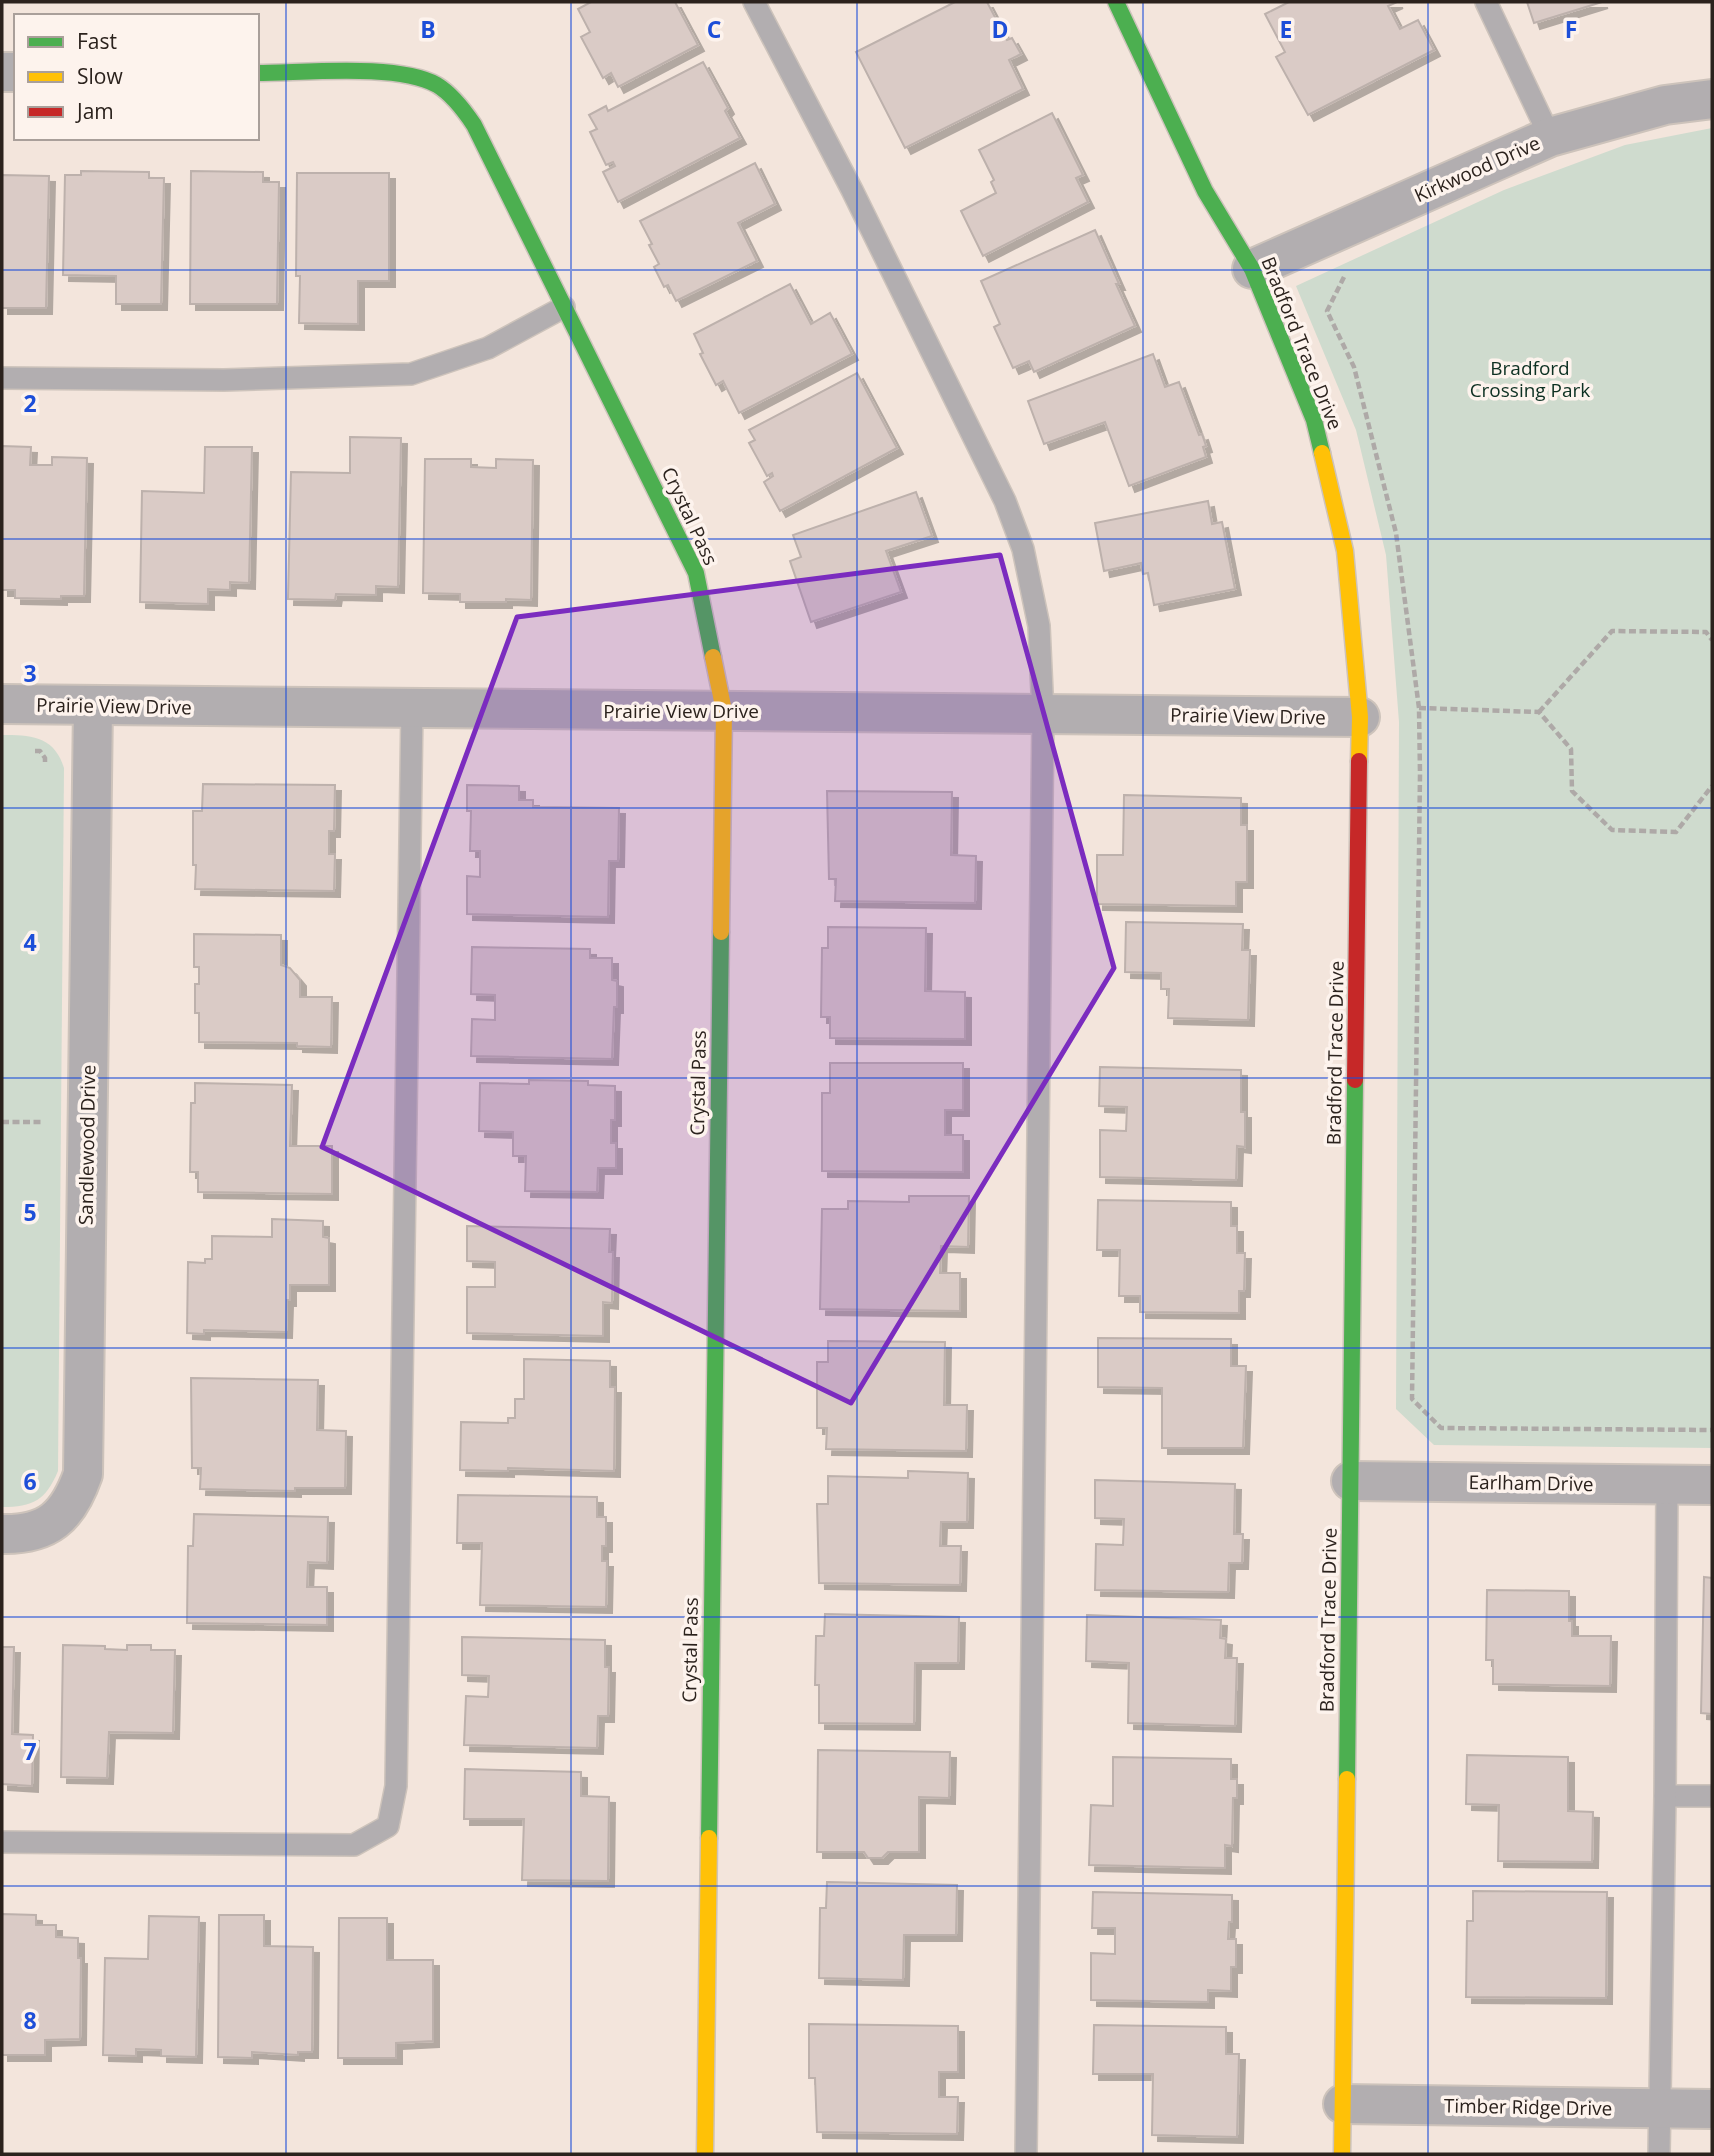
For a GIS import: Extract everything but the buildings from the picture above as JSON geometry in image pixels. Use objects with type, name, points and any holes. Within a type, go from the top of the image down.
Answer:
[{"type":"street","name":"Bradford Trace Drive","points":[[1116,2],[1205,191],[1252,269],[1314,420],[1345,551],[1360,717],[1342,2154]]},
{"type":"street","name":"Crystal Pass","points":[[259,73],[407,75],[435,84],[458,102],[474,125],[696,573],[723,711],[705,2154]]},
{"type":"street","name":"Kirkwood Drive","points":[[1252,269],[1550,137],[1665,105],[1712,99]]},
{"type":"street","name":"Prairie View Drive","points":[[2,704],[1360,717]]},
{"type":"street","name":"Sandlewood Drive","points":[[2,1534],[25,1534],[45,1527],[63,1513],[76,1495],[83,1474],[93,705]]},
{"type":"street","name":"Earlham Drive","points":[[1351,1481],[1712,1485]]},
{"type":"street","name":"Timber Ridge Drive","points":[[1343,2104],[1712,2109]]},
{"type":"lane","points":[[754,2],[852,190],[1005,501],[1023,550],[1039,626],[1043,714],[1026,2154]]},
{"type":"lane","points":[[1486,2],[1550,137]]},
{"type":"lane","points":[[2,378],[224,380],[411,374],[488,348],[565,307]]},
{"type":"lane","points":[[2,1842],[354,1845],[388,1826],[396,1772],[412,709]]},
{"type":"lane","points":[[1659,2154],[1667,1484]]},
{"type":"lane","points":[[1665,1796],[1712,1796]]},
{"type":"path","points":[[1346,274],[1327,311],[1354,367],[1396,533],[1419,708],[1412,1399],[1441,1428],[1712,1430]]},
{"type":"path","points":[[1539,712],[1612,631],[1706,632],[1712,640]]},
{"type":"path","points":[[1419,708],[1539,712],[1571,749],[1572,791],[1612,830],[1676,832],[1712,786]]},
{"type":"path","points":[[27,751],[40,751],[45,758],[45,772]]},
{"type":"path","points":[[2,1122],[43,1122]]},
{"type":"highlighted area","points":[[1000,555],[1114,968],[851,1403],[322,1147],[517,617]]},
{"type":"green space","name":"Bradford Crossing Park","points":[[1712,128],[1712,1448],[1434,1445],[1396,1409],[1399,722],[1386,555],[1356,430],[1296,286],[1504,190],[1625,145]]},
{"type":"green space","points":[[2,735],[32,737],[48,743],[60,757],[64,768],[58,1471],[49,1489],[37,1500],[2,1507]]},
{"type":"traffic: fast","points":[[1116,2],[1205,191],[1252,269],[1314,420],[1322,453]]},
{"type":"traffic: fast","points":[[259,73],[350,71],[399,74],[437,85],[462,108],[474,125],[696,573],[713,657]]},
{"type":"traffic: fast","points":[[709,1838],[721,932]]},
{"type":"traffic: fast","points":[[1347,1779],[1355,1080]]},
{"type":"traffic: slow","points":[[1322,453],[1345,551],[1360,717],[1359,761]]},
{"type":"traffic: slow","points":[[713,657],[724,711],[721,932]]},
{"type":"traffic: slow","points":[[1342,2154],[1347,1779]]},
{"type":"traffic: slow","points":[[705,2154],[709,1838]]},
{"type":"traffic: jam","points":[[1355,1080],[1359,761]]}]
